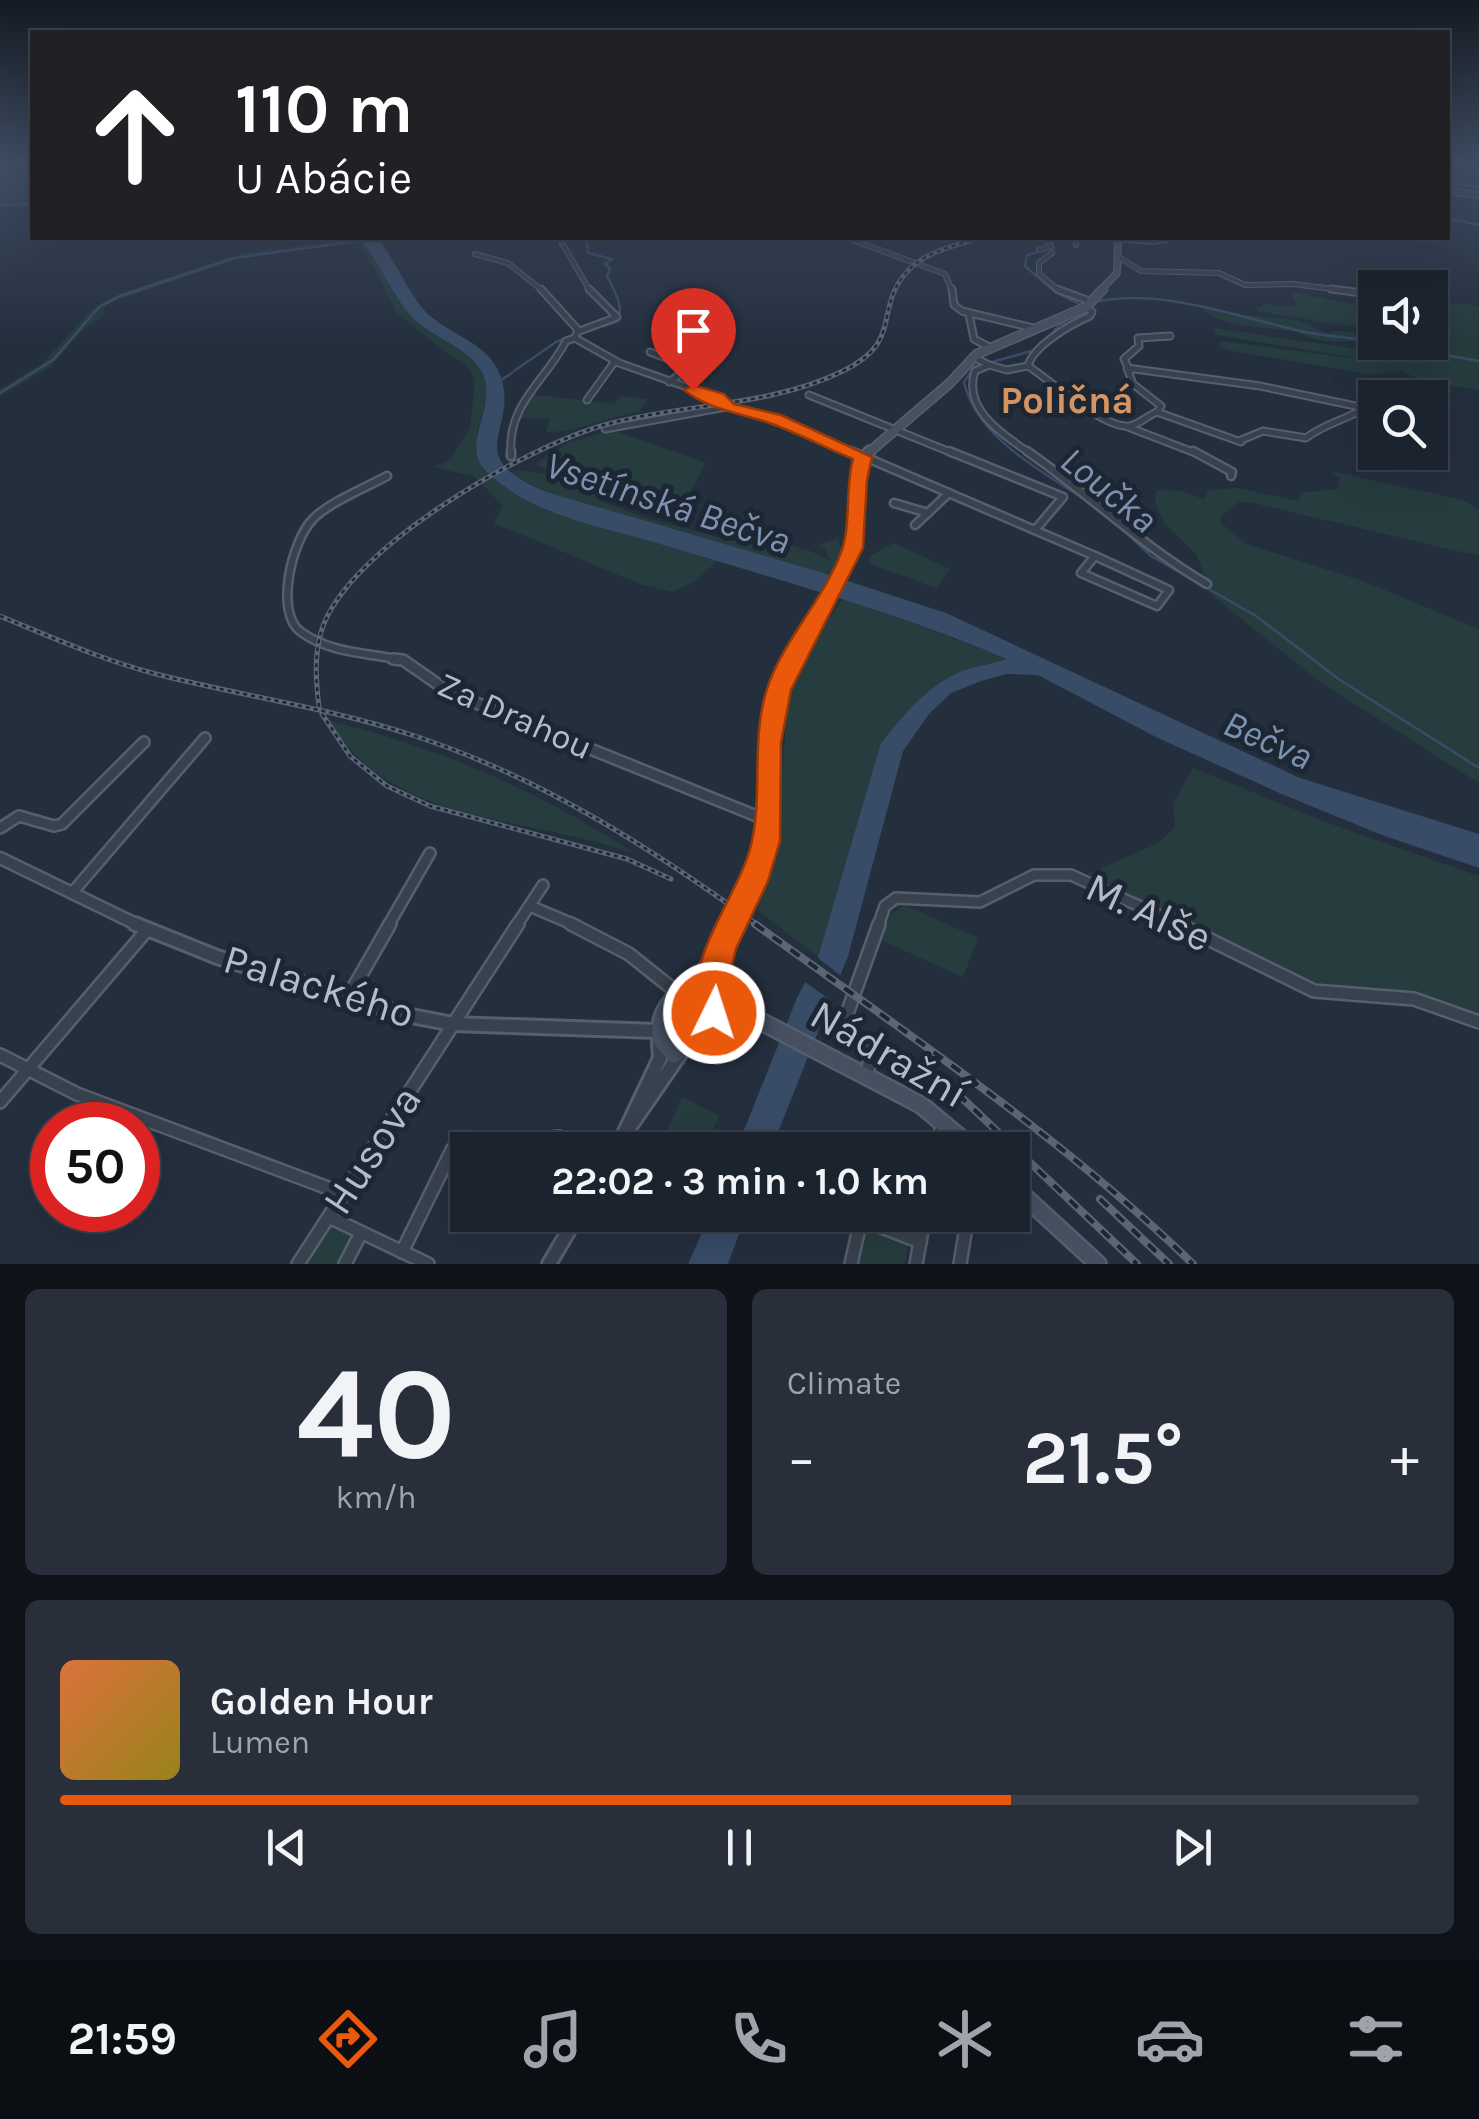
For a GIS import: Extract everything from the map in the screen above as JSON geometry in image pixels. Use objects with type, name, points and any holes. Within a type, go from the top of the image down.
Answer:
[{"type":"main road","points":[[722,948],[667,1009],[658,1037],[670,1053],[683,1053],[704,1033],[714,1013],[722,948],[764,852],[774,706],[785,673],[854,544],[857,480],[863,457],[950,383],[982,362],[989,347],[1028,327],[1046,324],[1089,305],[1115,277],[1120,258],[1118,240]]},
{"type":"main road","points":[[685,991],[704,990],[713,999]]},
{"type":"main road","name":"Nádražní","points":[[713,999],[867,1076],[943,1120],[956,1132]]},
{"type":"main road","name":"Nádražní","points":[[704,1033],[727,1022],[767,1025]]},
{"type":"main road","points":[[1030,1202],[1098,1264]]},
{"type":"street","points":[[852,240],[945,274],[951,283],[954,305],[969,314],[1028,327]]},
{"type":"street","points":[[1039,250],[1051,246],[1047,240]]},
{"type":"street","points":[[1135,240],[1165,240]]},
{"type":"street","points":[[511,456],[509,435],[520,402],[567,340],[609,323],[616,314],[593,296],[562,243]]},
{"type":"street","points":[[1028,366],[1031,355],[1046,346],[1062,328],[1092,312],[1089,305],[1058,291],[1039,274],[1040,261],[1052,253]]},
{"type":"street","points":[[474,254],[518,267],[533,277],[576,335],[615,361],[718,398],[726,407]]},
{"type":"street","points":[[1120,258],[1141,271],[1219,274],[1240,284],[1294,284],[1358,292]]},
{"type":"street","points":[[969,314],[974,340],[989,347]]},
{"type":"street","points":[[973,327],[998,323]]},
{"type":"street","points":[[1128,427],[1158,412],[1161,406],[1134,384],[1124,359],[1139,346],[1138,338],[1170,336]]},
{"type":"street","points":[[650,352],[690,368]]},
{"type":"street","points":[[669,382],[706,356]]},
{"type":"street","points":[[586,400],[615,361]]},
{"type":"street","points":[[1207,584],[1158,555],[1082,490],[991,426],[976,404],[970,383],[982,362],[1007,370],[1028,366],[1090,410],[1189,449],[1232,472],[1231,476]]},
{"type":"street","points":[[1127,368],[1142,386],[1162,400]]},
{"type":"street","points":[[1127,368],[1260,386],[1364,408],[1346,420],[1320,426],[1306,438],[1263,431],[1242,442],[1158,412]]},
{"type":"street","points":[[809,395],[1064,497],[1035,530]]},
{"type":"street","points":[[605,429],[726,407],[770,417],[1096,556],[1169,590],[1156,606],[1081,572],[1096,556]]},
{"type":"street","name":"Za Drahou","points":[[387,476],[314,518],[304,533],[284,595],[294,626],[330,648],[403,660],[449,692],[769,821]]},
{"type":"street","points":[[915,525],[949,493]]},
{"type":"street","points":[[894,503],[928,513]]},
{"type":"street","points":[[72,893],[205,738]]},
{"type":"street","points":[[0,828],[19,816],[54,826],[62,824],[144,742]]},
{"type":"street","points":[[347,999],[430,853]]},
{"type":"street","name":"Palackého","points":[[3,864],[96,900],[147,930],[347,999],[454,1024],[658,1037]]},
{"type":"street","name":"M. Alše","points":[[867,1076],[870,1058],[845,1031],[844,1022],[886,906],[896,898],[909,896],[980,902],[1025,879],[1044,874],[1091,881],[1314,991],[1414,1000],[1479,1022]]},
{"type":"street","name":"Husova","points":[[298,1264],[543,885]]},
{"type":"street","points":[[530,906],[578,927],[685,991]]},
{"type":"street","points":[[0,1102],[147,930]]},
{"type":"street","points":[[625,1132],[660,1058],[658,1037]]},
{"type":"street","points":[[627,1132],[670,1063],[683,1053]]},
{"type":"street","points":[[0,1054],[77,1094],[344,1194]]},
{"type":"street","points":[[941,1132],[943,1120]]},
{"type":"street","points":[[402,1252],[450,1154]]},
{"type":"street","points":[[328,1217],[428,1264]]},
{"type":"street","points":[[851,1264],[861,1219],[920,1242]]},
{"type":"street","points":[[548,1264],[568,1232]]},
{"type":"street","points":[[916,1264],[922,1232]]},
{"type":"street","points":[[960,1264],[965,1232]]},
{"type":"street","points":[[345,1264],[361,1233]]},
{"type":"green space","points":[[360,240],[410,315],[468,356],[482,373],[487,397],[477,446],[488,472],[498,482],[542,507],[717,561],[694,582],[671,592],[640,584],[494,523],[503,506],[475,477],[435,467],[451,459],[470,428],[475,379],[464,362],[453,358],[397,313],[372,264],[355,243],[243,257],[110,303],[103,310],[105,315],[85,328],[51,366],[0,396],[0,389],[43,363],[92,309],[112,297],[243,253]]},
{"type":"green space","points":[[1290,292],[1358,305],[1358,327],[1259,312],[1257,307],[1264,306],[1260,303],[1294,307],[1297,304]]},
{"type":"green space","points":[[1448,302],[1479,306],[1479,390],[1448,386],[1448,380],[1421,380],[1401,371],[1370,374],[1219,346],[1221,341],[1381,362],[1369,360],[1448,360]]},
{"type":"green space","points":[[1200,304],[1244,315],[1297,320],[1326,333],[1358,334],[1358,342],[1322,340],[1296,332],[1230,323],[1207,312]]},
{"type":"green space","points":[[1214,328],[1358,349],[1358,358],[1216,335]]},
{"type":"green space","points":[[529,394],[613,404],[621,396],[648,399],[639,412],[546,432],[550,419],[517,418]]},
{"type":"green space","points":[[613,430],[706,463],[680,511],[555,474],[535,464],[570,442]]},
{"type":"green space","points":[[519,470],[547,474],[606,494],[607,498],[596,499],[642,517],[737,542],[755,536],[808,550],[829,560],[826,550],[818,545],[839,538],[839,547],[851,542],[834,576],[550,493],[508,473]]},
{"type":"green space","points":[[1331,471],[1463,500],[1479,510],[1479,556],[1253,503],[1239,502],[1222,515],[1221,523],[1246,544],[1360,580],[1479,629],[1479,783],[1320,682],[1213,596],[1196,554],[1164,523],[1155,502],[1157,490],[1180,491],[1204,499],[1209,490],[1237,488],[1299,501],[1300,493],[1337,489],[1340,478]]},
{"type":"green space","points":[[894,543],[950,569],[936,588],[871,564],[869,556]]},
{"type":"green space","points":[[847,599],[1009,659],[975,667],[876,762],[818,957],[759,911],[759,905],[776,844],[789,694],[803,661],[839,603]]},
{"type":"green space","points":[[330,721],[410,744],[489,774],[565,812],[637,855],[427,800],[390,781],[357,756]]},
{"type":"green space","points":[[1193,768],[1331,824],[1479,876],[1479,1015],[1411,994],[1310,982],[1088,874],[1158,843],[1175,827],[1173,804]]},
{"type":"green space","points":[[905,905],[978,938],[963,977],[881,940],[890,915]]},
{"type":"green space","points":[[696,994],[707,1004],[702,1018],[693,1035],[676,1047],[667,1040],[670,1018],[682,1002]]},
{"type":"green space","points":[[682,1097],[719,1115],[712,1132],[666,1132]]},
{"type":"green space","points":[[329,1217],[361,1233],[345,1264],[298,1264]]},
{"type":"green space","points":[[861,1232],[885,1232],[909,1242],[905,1264],[854,1264]]},
{"type":"water","points":[[361,240],[378,240],[424,310],[491,359],[504,389],[498,453],[504,466],[521,479],[550,493],[946,613],[1300,778],[1479,834],[1479,868],[1382,835],[1284,795],[1156,737],[1038,675],[1007,674],[981,681],[951,693],[929,714],[903,751],[848,956],[778,1132],[743,1132],[797,998],[818,957],[881,743],[937,685],[960,672],[1007,659],[924,626],[572,519],[526,500],[505,487],[479,461],[477,438],[486,389],[478,367],[461,350],[418,322],[396,296]]},
{"type":"water","points":[[702,1232],[740,1232],[728,1264],[688,1264]]},
{"type":"pier","points":[[814,955],[844,978],[834,1003],[801,979]]},
{"type":"waterway","points":[[1466,222],[1479,225]]},
{"type":"waterway","points":[[0,393],[53,360],[99,307],[120,296],[234,258],[364,240]]},
{"type":"waterway","points":[[586,240],[588,253],[612,259],[605,264],[610,269],[607,276],[620,315],[618,321],[604,326]]},
{"type":"waterway","name":"Loučka","points":[[1051,240],[1054,248],[1027,255],[1025,266],[1055,292],[1083,306]]},
{"type":"waterway","points":[[1095,302],[1121,298],[1173,301],[1305,332],[1358,340]]},
{"type":"waterway","name":"Loučka","points":[[1051,335],[1059,325],[1078,320]]},
{"type":"waterway","points":[[514,371],[556,342],[576,334]]},
{"type":"waterway","name":"Loučka","points":[[1035,350],[974,367],[964,382],[971,402],[983,421],[1015,453],[1090,503]]},
{"type":"waterway","points":[[1448,356],[1479,361]]},
{"type":"waterway","points":[[501,380],[512,373]]},
{"type":"waterway","name":"Loučka","points":[[1116,523],[1151,556],[1256,616],[1340,680],[1479,768]]},
{"type":"railway","points":[[319,707],[316,669],[321,632],[337,600],[365,567],[401,535],[488,477],[574,436],[637,417],[786,392],[843,371],[874,349],[896,288],[912,266],[939,251],[973,240]]},
{"type":"railway","points":[[0,616],[136,668],[351,718],[461,753],[507,772],[594,818],[759,926]]},
{"type":"railway","points":[[322,714],[350,756],[387,786],[430,806],[627,859],[671,879]]},
{"type":"railway","points":[[755,924],[1036,1129],[1193,1264]]},
{"type":"railway","points":[[942,1079],[1137,1264]]},
{"type":"railway","points":[[1100,1199],[1169,1264]]},
{"type":"district","name":"Poličná","points":[[1067,400]]},
{"type":"route","points":[[693,390],[718,398],[728,408],[775,419],[863,457],[858,470],[853,548],[778,690],[770,724],[770,804],[764,852],[722,948],[711,986],[714,1013]]},
{"type":"water label","name":"Vsetínská Bečva","points":[[668,503]]},
{"type":"water label","name":"Bečva","points":[[1268,740]]}]
